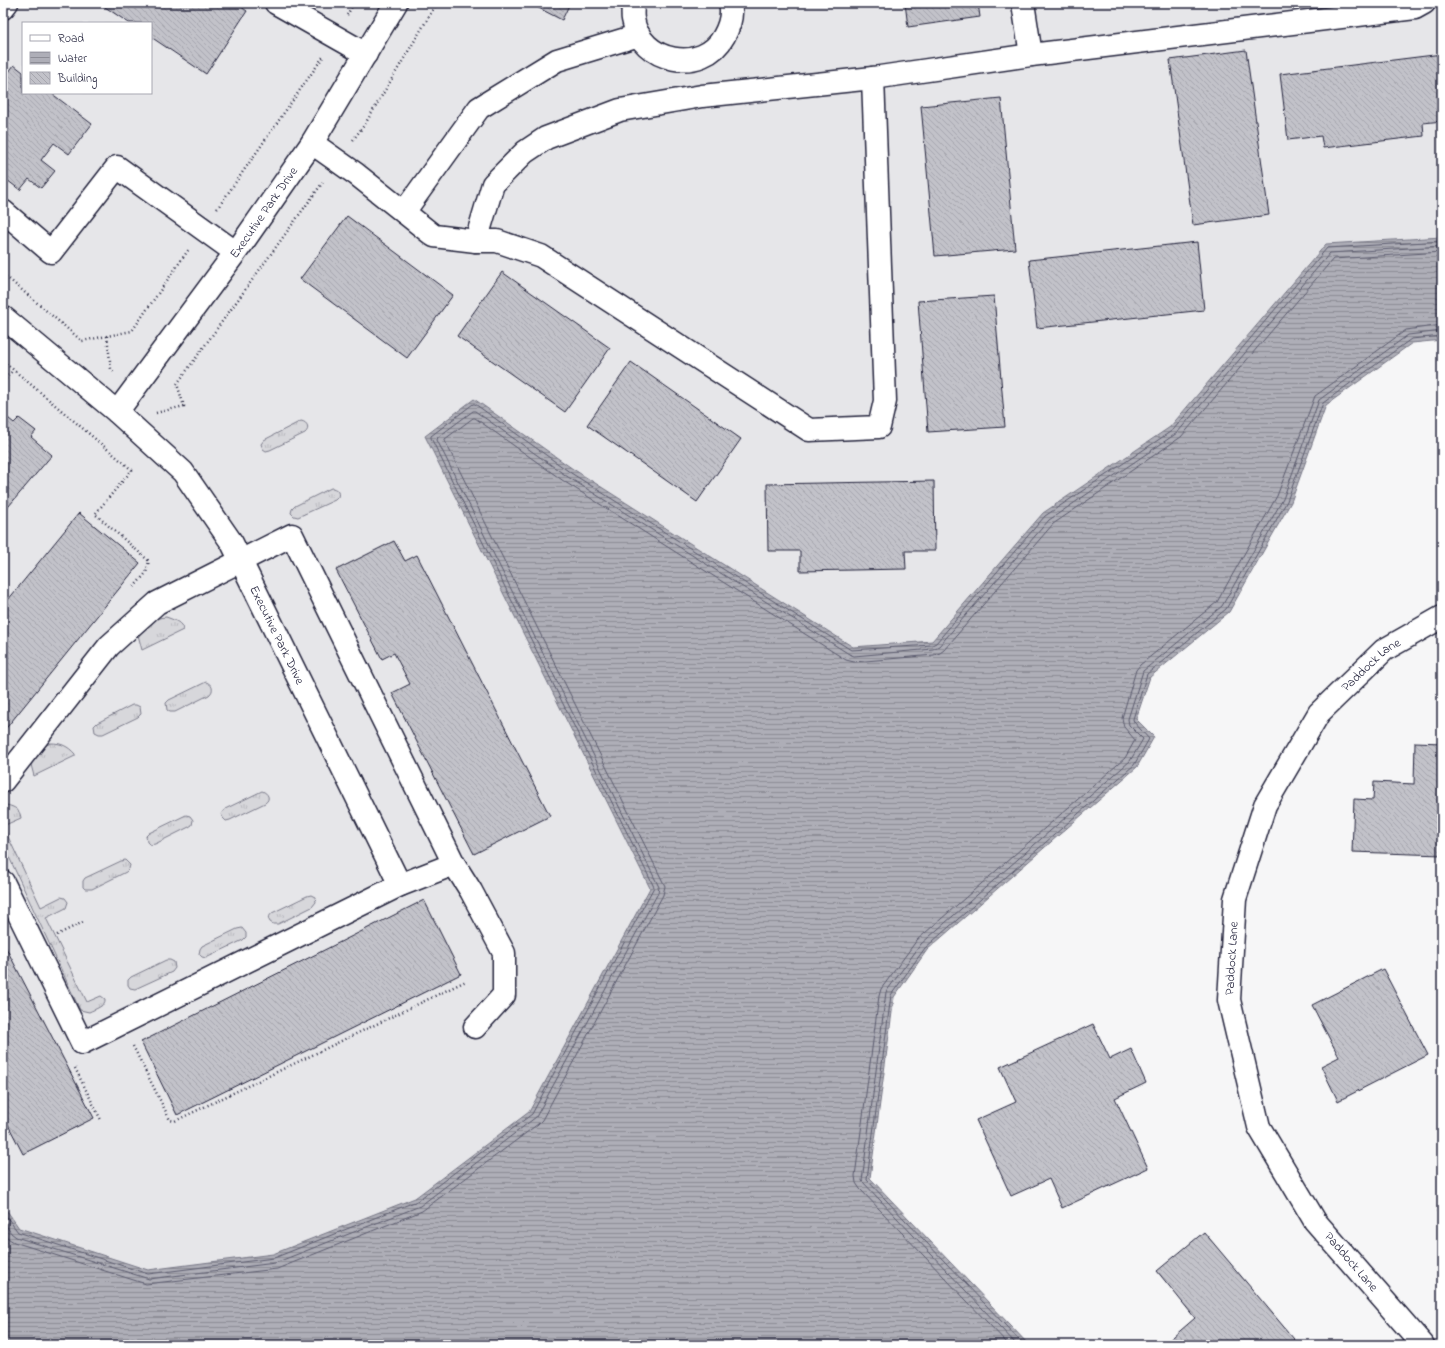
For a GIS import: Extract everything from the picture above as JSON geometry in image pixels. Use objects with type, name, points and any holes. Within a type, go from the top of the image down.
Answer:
[{"type":"street","points":[[3,8],[7,3]]},
{"type":"street","points":[[276,3],[366,54]]},
{"type":"street","name":"Executive Park Drive","points":[[117,412],[235,252],[312,143],[396,3]]},
{"type":"street","points":[[633,3],[633,19],[639,35],[650,48],[665,57],[682,60],[699,58],[708,53],[721,42],[729,27],[732,10],[730,3]]},
{"type":"street","points":[[1023,3],[1031,55]]},
{"type":"street","points":[[476,241],[493,184],[525,152],[546,138],[620,110],[702,96],[873,78],[1031,55],[1408,9],[1415,8],[1424,3]]},
{"type":"street","points":[[404,212],[479,108],[556,60],[639,35]]},
{"type":"street","points":[[312,143],[356,174],[434,236],[476,241],[497,241],[541,256],[808,430],[878,427],[885,401],[873,78]]},
{"type":"street","points":[[3,211],[51,252],[117,167],[235,252]]},
{"type":"street","name":"Executive Park Drive","points":[[3,317],[117,412],[183,472],[232,543],[400,884]]},
{"type":"street","points":[[3,781],[110,646],[157,603],[292,535],[454,864],[471,891],[504,952],[504,995],[475,1027]]},
{"type":"street","name":"Paddock Lane","points":[[1423,1345],[1315,1221],[1259,1127],[1229,1000],[1235,899],[1265,805],[1319,713],[1384,650],[1442,617]]},
{"type":"street","points":[[3,882],[82,1043],[400,884],[454,864]]},
{"type":"street","points":[[1437,1345],[1442,1342]]},
{"type":"path","points":[[3,361],[132,470],[95,514],[149,561],[146,573],[132,590]]},
{"type":"path","points":[[3,382],[13,370]]},
{"type":"path","points":[[130,1040],[170,1120],[175,1121],[466,981]]},
{"type":"shaded area","points":[[3,3],[1442,3],[1442,237],[1325,244],[1170,427],[1043,513],[932,641],[853,647],[573,469],[474,399],[425,435],[650,888],[605,976],[529,1112],[415,1198],[273,1255],[148,1270],[19,1228],[3,1205]]},
{"type":"green space","points":[[301,421],[308,426],[305,433],[270,450],[266,451],[263,449],[261,444],[264,440]]},
{"type":"green space","points":[[331,488],[338,492],[338,497],[335,500],[298,517],[291,513],[295,506]]},
{"type":"green space","points":[[166,617],[179,623],[183,630],[142,650],[138,635],[147,624],[153,620]]},
{"type":"green space","points":[[206,682],[212,687],[212,691],[209,695],[175,712],[170,712],[167,710],[166,703],[169,700]]},
{"type":"green space","points":[[132,705],[140,707],[141,714],[138,717],[103,734],[95,732],[94,726],[97,723]]},
{"type":"green space","points":[[51,743],[61,744],[67,747],[75,754],[75,756],[34,776],[30,761],[44,746]]},
{"type":"green space","points":[[262,791],[268,796],[268,800],[265,803],[230,820],[226,821],[223,818],[221,814],[225,809]]},
{"type":"green space","points":[[7,805],[16,809],[21,818],[3,826],[3,807]]},
{"type":"green space","points":[[186,815],[190,816],[193,820],[192,825],[155,844],[150,845],[147,842],[146,836],[149,833]]},
{"type":"green space","points":[[3,826],[41,907],[61,897],[65,898],[68,902],[66,908],[46,918],[87,1002],[101,996],[105,999],[104,1004],[89,1012],[80,1010],[3,844]]},
{"type":"green space","points":[[125,860],[130,865],[126,872],[92,889],[85,889],[83,887],[83,881],[85,878]]},
{"type":"green space","points":[[311,895],[315,897],[316,902],[312,907],[278,924],[273,924],[270,922],[268,918],[272,913]]},
{"type":"green space","points":[[242,928],[246,933],[246,937],[243,940],[206,958],[199,954],[202,946]]},
{"type":"green space","points":[[166,960],[174,962],[175,968],[172,972],[135,989],[130,988],[128,985],[128,980],[131,977]]},
{"type":"water","points":[[1442,237],[1442,340],[1412,343],[1326,405],[1291,502],[1229,612],[1150,677],[1136,719],[1154,737],[1137,767],[927,950],[894,997],[870,1178],[1029,1345],[3,1345],[3,1205],[19,1228],[148,1270],[273,1254],[415,1198],[529,1112],[650,888],[425,436],[474,399],[573,469],[853,647],[932,641],[1043,513],[1170,427],[1326,244]]},
{"type":"building","points":[[99,3],[236,3],[247,11],[206,74],[152,38],[152,22],[128,22]]},
{"type":"building","points":[[529,3],[570,3],[562,20]]},
{"type":"building","points":[[905,3],[978,3],[980,17],[908,27]]},
{"type":"building","points":[[1246,50],[1269,215],[1193,225],[1170,60]]},
{"type":"building","points":[[1442,54],[1442,121],[1423,123],[1424,136],[1323,148],[1321,136],[1288,140],[1280,74]]},
{"type":"building","points":[[14,65],[22,71],[22,94],[52,94],[92,124],[69,154],[54,143],[41,160],[55,171],[41,188],[29,179],[20,190],[3,177],[3,80]]},
{"type":"building","points":[[1001,98],[1015,249],[935,256],[921,106]]},
{"type":"building","points":[[347,216],[453,295],[407,358],[300,279]]},
{"type":"building","points":[[1197,242],[1204,310],[1037,328],[1029,260]]},
{"type":"building","points":[[502,272],[610,348],[565,412],[457,336]]},
{"type":"building","points":[[994,296],[1005,427],[928,432],[918,301]]},
{"type":"building","points":[[631,362],[741,439],[697,502],[587,425]]},
{"type":"building","points":[[3,414],[14,423],[19,418],[36,431],[31,437],[52,455],[3,513]]},
{"type":"building","points":[[934,481],[935,551],[905,551],[906,569],[800,571],[800,551],[768,551],[767,484]]},
{"type":"building","points":[[79,513],[140,563],[3,732],[3,606]]},
{"type":"building","points":[[394,541],[405,561],[417,555],[550,816],[474,854],[392,693],[410,684],[394,653],[382,659],[336,570]]},
{"type":"building","points":[[1415,742],[1442,743],[1442,855],[1352,852],[1354,799],[1373,800],[1374,782],[1414,784]]},
{"type":"building","points":[[424,900],[461,974],[177,1115],[141,1042]]},
{"type":"building","points":[[3,942],[94,1118],[23,1154],[3,1115]]},
{"type":"building","points":[[1383,969],[1428,1055],[1338,1101],[1321,1066],[1339,1057],[1312,1005]]},
{"type":"building","points":[[1093,1024],[1110,1059],[1131,1049],[1146,1083],[1115,1098],[1148,1168],[1062,1208],[1049,1179],[1011,1196],[976,1120],[1016,1102],[1000,1067]]},
{"type":"building","points":[[1442,1189],[1442,1213],[1437,1212]]},
{"type":"building","points":[[1204,1232],[1299,1345],[1167,1345],[1166,1343],[1195,1318],[1157,1271]]}]
